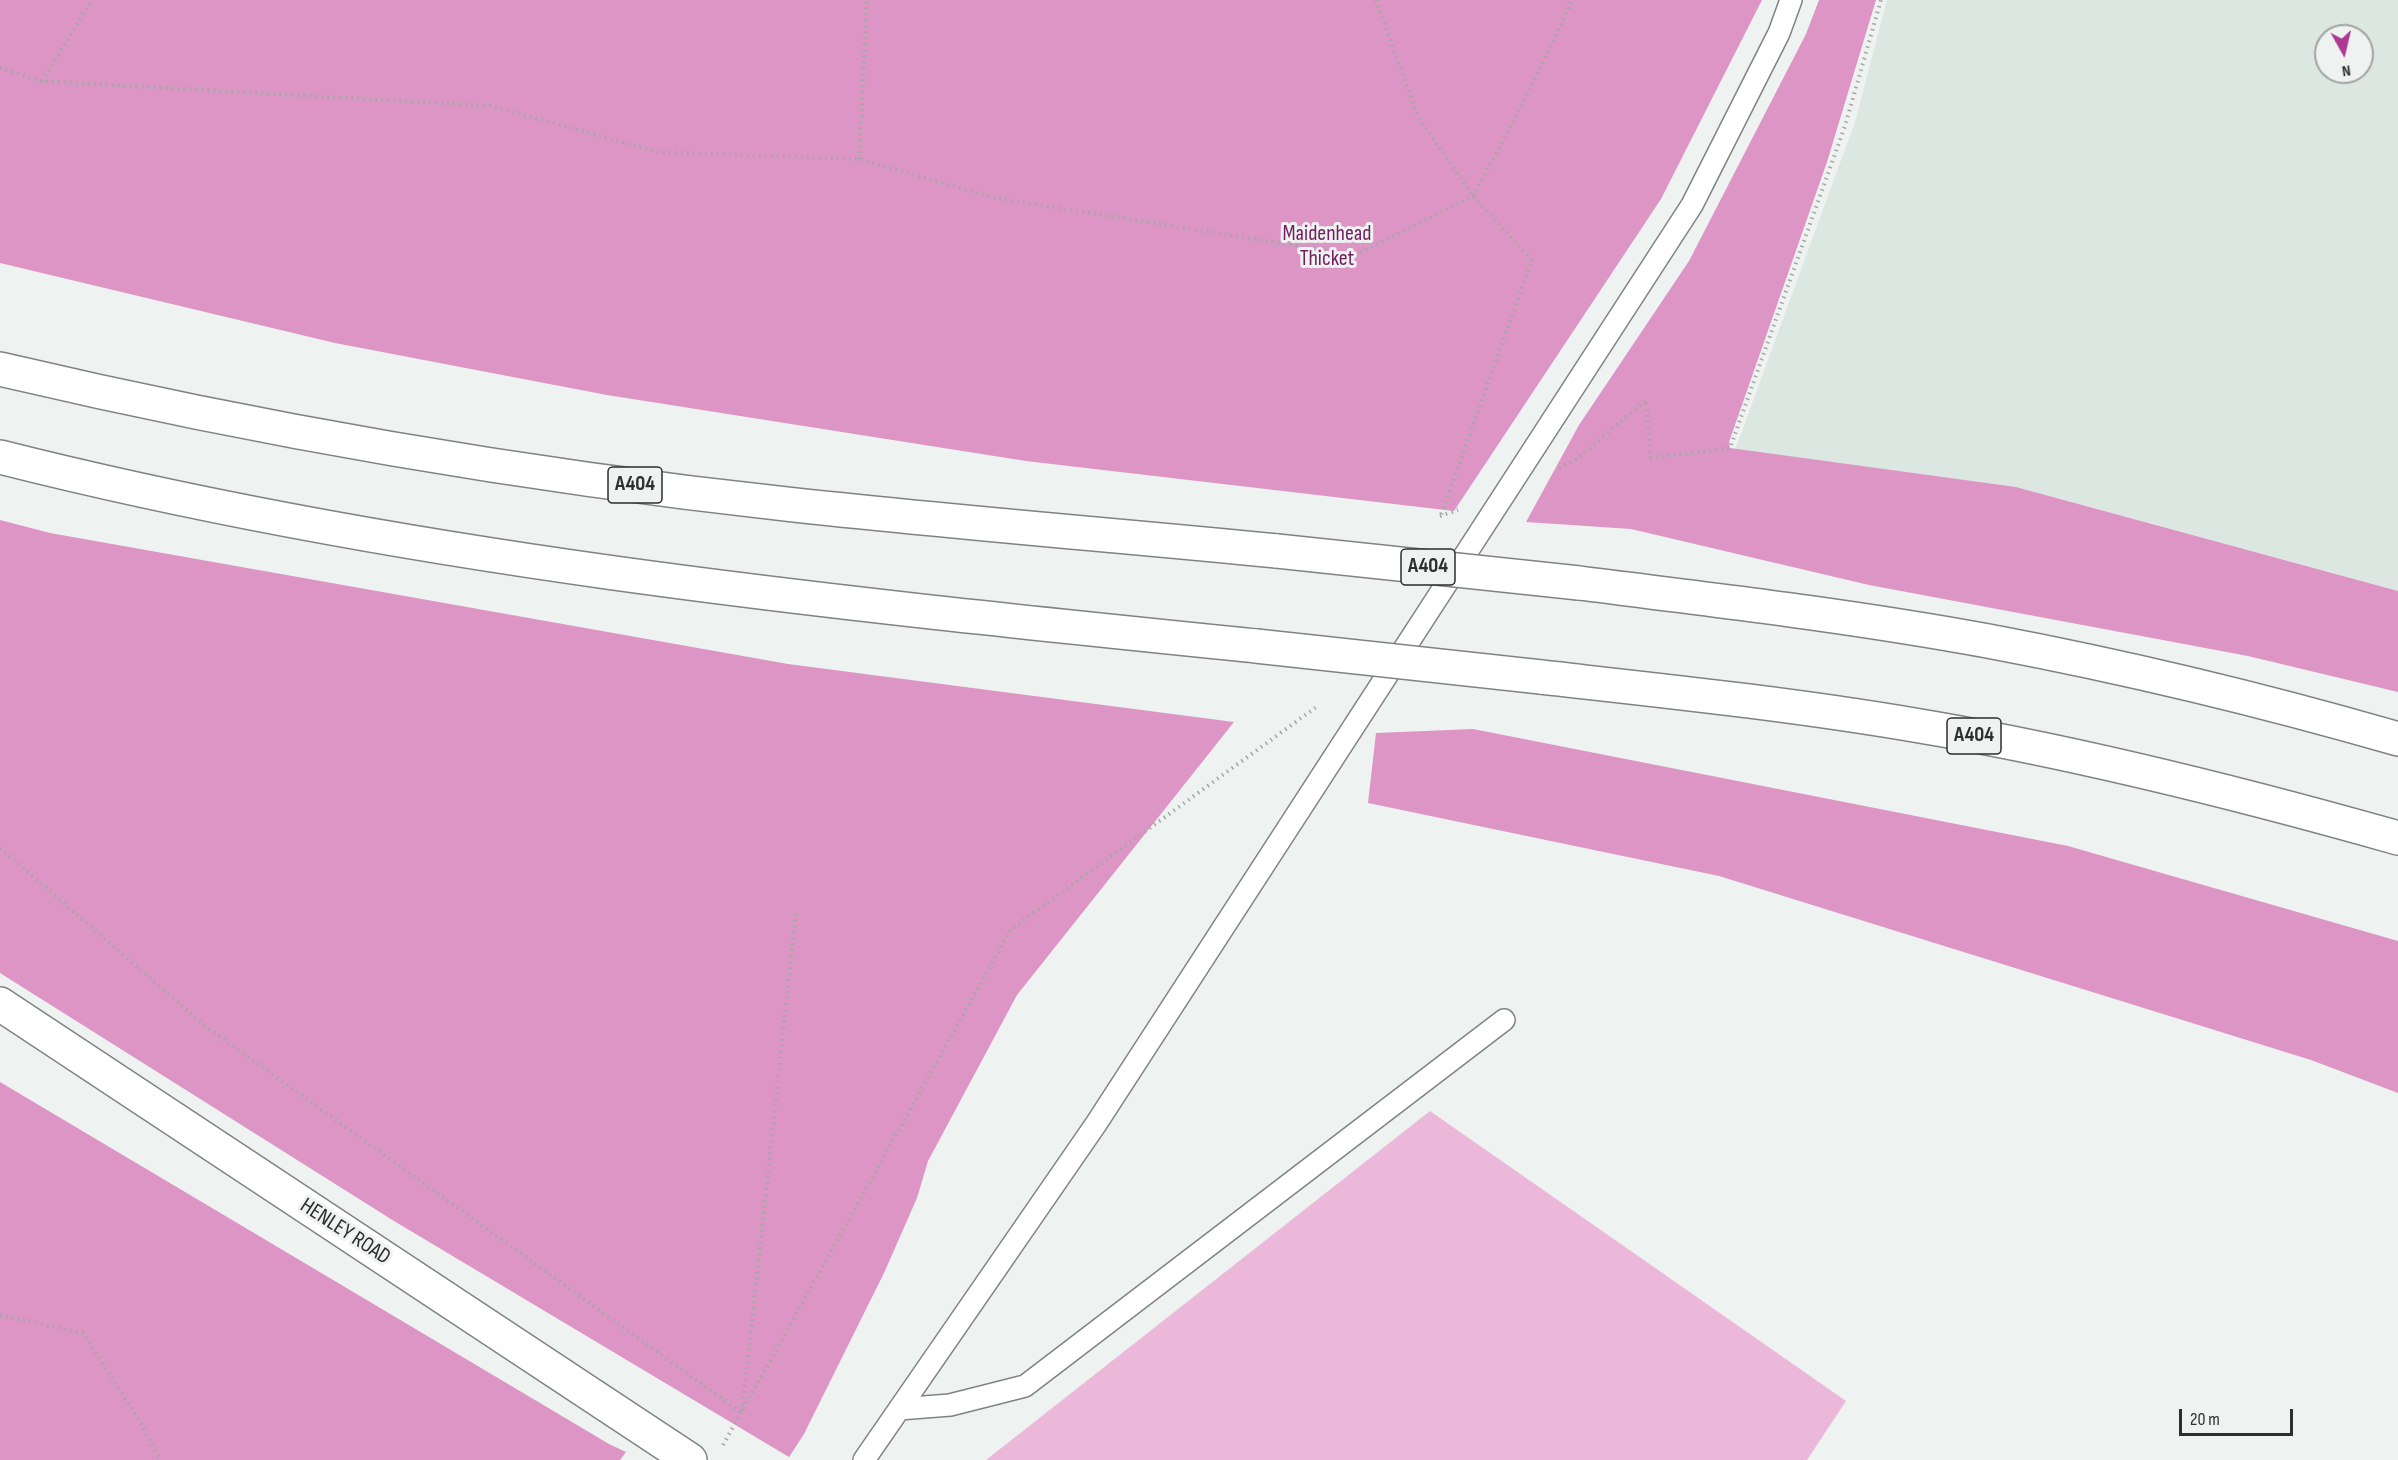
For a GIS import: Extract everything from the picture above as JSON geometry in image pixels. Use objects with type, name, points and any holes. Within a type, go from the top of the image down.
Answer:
[{"type":"main road","name":"A404","points":[[0,369],[131,400],[346,441],[572,477],[786,504],[1276,551],[1579,583],[1760,606],[1986,640],[2165,676],[2398,739]]},
{"type":"main road","name":"A404","points":[[0,457],[82,478],[509,559],[945,614],[1716,696],[1914,725],[2064,754],[2257,798],[2398,838]]},
{"type":"main road","name":"HENLEY ROAD","points":[[0,1004],[705,1455]]},
{"type":"lane","points":[[864,1460],[1096,1124],[1692,205],[1779,33],[1791,0]]},
{"type":"lane","points":[[899,1409],[950,1405],[1025,1386],[1504,1020]]},
{"type":"path","points":[[41,81],[92,0]]},
{"type":"path","points":[[859,159],[867,0]]},
{"type":"path","points":[[1376,0],[1418,117],[1473,196],[1532,260],[1440,516],[1502,495]]},
{"type":"path","points":[[0,68],[41,81],[492,106],[658,152],[859,159],[995,198],[1356,255],[1473,196],[1530,90],[1572,0]]},
{"type":"path","points":[[1556,470],[1577,459],[1646,400],[1651,458],[1730,448],[1845,126],[1881,0]]},
{"type":"path","points":[[705,1455],[742,1413],[1011,929],[1319,705]]},
{"type":"path","points":[[0,848],[204,1025],[742,1413]]},
{"type":"path","points":[[742,1413],[796,912]]},
{"type":"path","points":[[0,1315],[83,1333],[141,1423],[160,1460]]},
{"type":"shaded area","points":[[1887,0],[2398,0],[2398,591],[2016,487],[1735,450],[1855,122]]},
{"type":"shaded area","points":[[1430,1111],[1846,1401],[1807,1460],[986,1460]]},
{"type":"green space","name":"Maidenhead Thicket","points":[[0,0],[1762,0],[1661,199],[1454,511],[1026,461],[607,395],[335,343],[0,263]]},
{"type":"green space","points":[[1819,0],[1876,0],[1827,162],[1729,442],[1730,448],[2016,487],[2398,591],[2398,692],[2248,656],[1869,585],[1631,529],[1526,522],[1579,425],[1689,261],[1806,34]]},
{"type":"green space","points":[[0,520],[50,533],[788,664],[1234,722],[1017,995],[928,1161],[917,1198],[884,1273],[804,1434],[789,1457],[394,1221],[0,973]]},
{"type":"green space","points":[[1473,729],[2068,846],[2398,941],[2398,1093],[2311,1060],[1719,876],[1368,803],[1376,733]]},
{"type":"green space","points":[[0,1082],[626,1452],[620,1460],[0,1460]]}]
